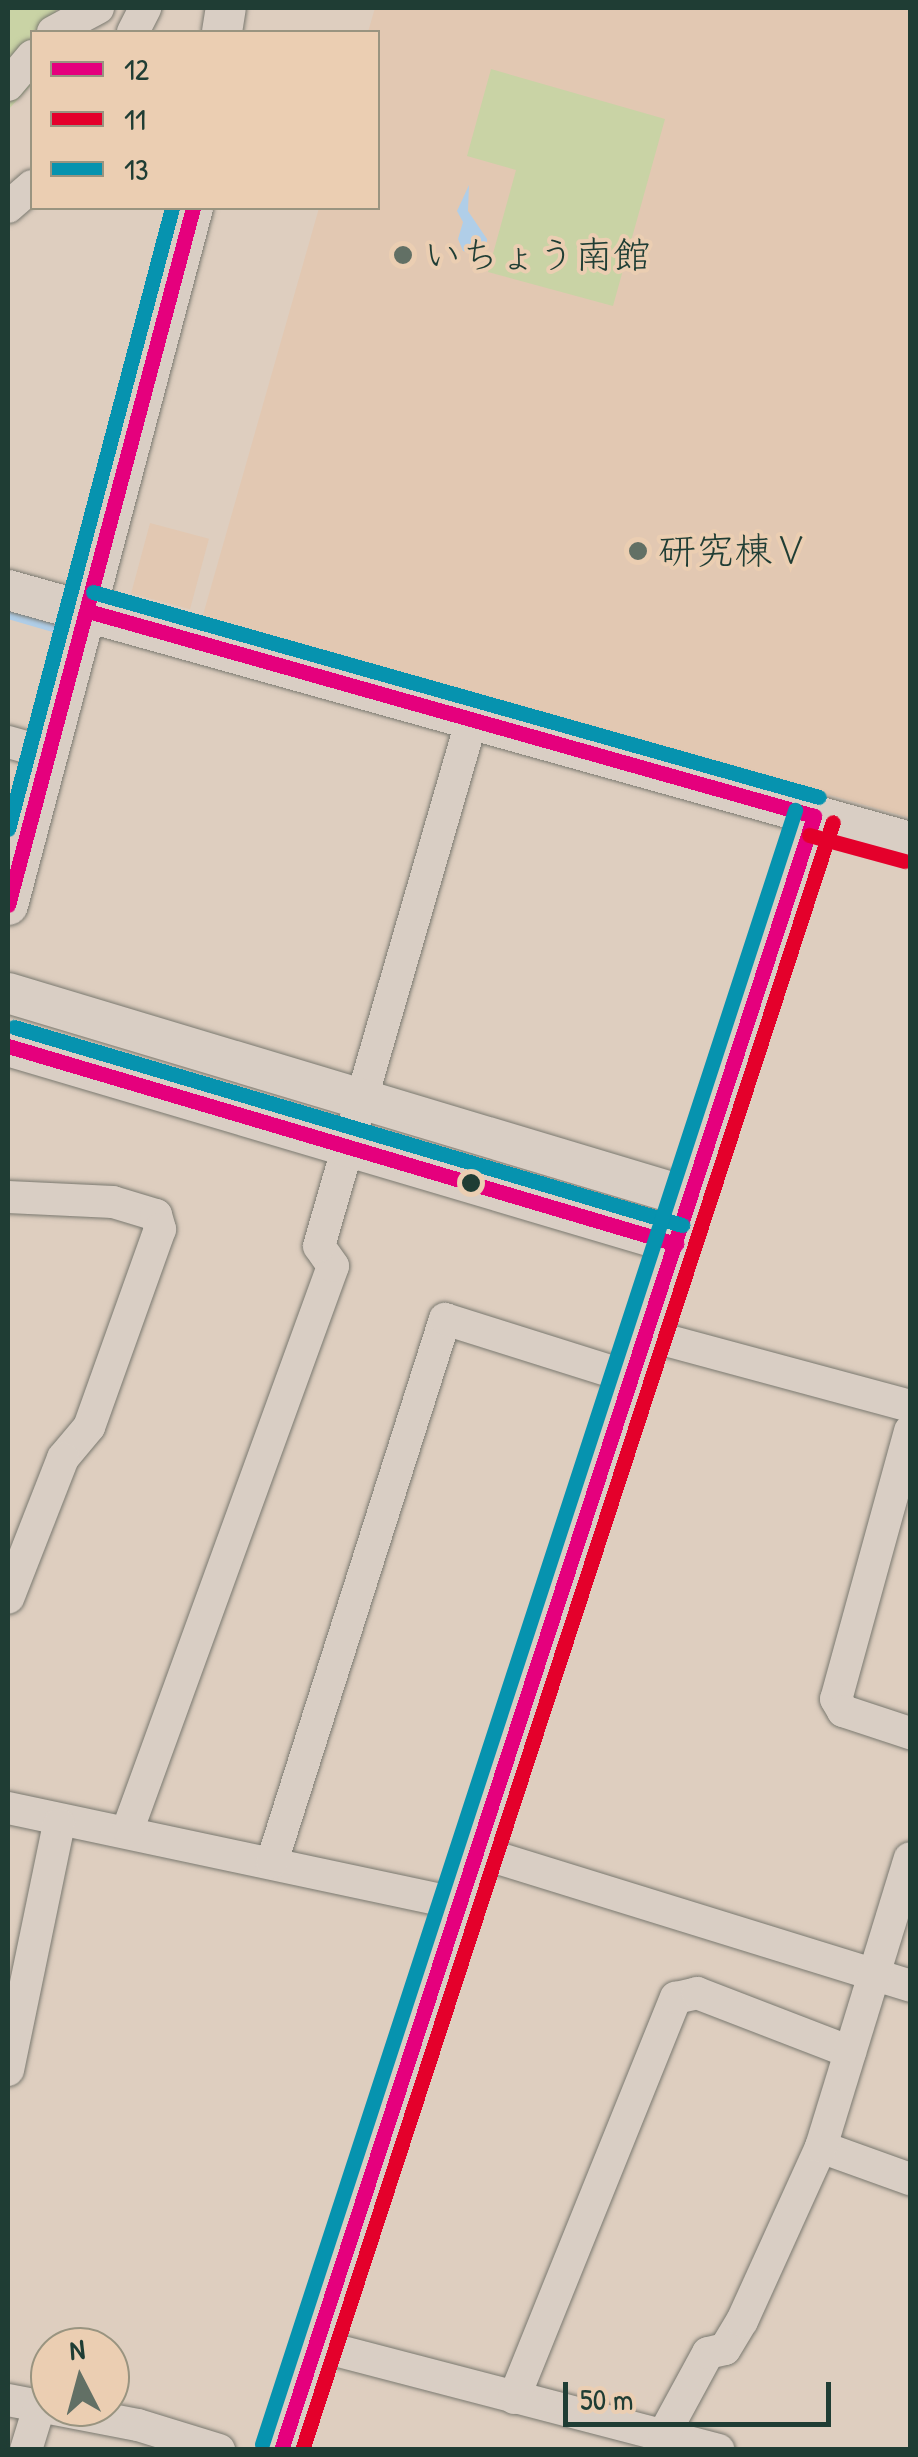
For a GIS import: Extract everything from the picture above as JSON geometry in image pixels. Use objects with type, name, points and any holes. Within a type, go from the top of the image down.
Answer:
[{"type":"street","points":[[57,30],[98,8]]},
{"type":"street","points":[[8,85],[30,58]]},
{"type":"street","points":[[8,207],[30,188]]},
{"type":"street","points":[[8,906],[192,210]]},
{"type":"street","points":[[8,590],[910,842]]},
{"type":"street","points":[[128,1829],[332,1266],[318,1246],[471,722]]},
{"type":"street","points":[[8,742],[51,754]]},
{"type":"street","points":[[281,2450],[814,816]]},
{"type":"street","points":[[8,993],[360,1102],[691,1198]]},
{"type":"street","points":[[8,1046],[348,1151],[676,1244]]},
{"type":"street","points":[[8,1197],[113,1202],[156,1215],[160,1229],[88,1427],[63,1458],[8,1598]]},
{"type":"street","points":[[272,1862],[446,1320],[632,1378]]},
{"type":"street","points":[[647,1335],[910,1410],[836,1699],[842,1711],[910,1732]]},
{"type":"street","points":[[8,1808],[59,1824],[128,1829],[458,1904]]},
{"type":"street","points":[[8,2070],[59,1824]]},
{"type":"street","points":[[476,1852],[910,1986]]},
{"type":"street","points":[[664,2434],[708,2353],[725,2349],[742,2321],[821,2147],[910,1858]]},
{"type":"street","points":[[514,2398],[676,1998],[697,1993],[850,2052]]},
{"type":"street","points":[[821,2147],[910,2179]]},
{"type":"street","points":[[316,2345],[720,2450]]},
{"type":"street","points":[[26,2450],[23,2406],[133,2425],[218,2450]]},
{"type":"shaded area","points":[[375,8],[910,8],[910,818],[203,615],[318,210],[380,210],[380,30],[369,30]]},
{"type":"shaded area","points":[[150,523],[209,539],[190,609],[131,594]]},
{"type":"green space","points":[[8,8],[55,8],[61,30],[30,30],[30,86],[8,110]]},
{"type":"green space","points":[[491,69],[665,119],[613,306],[488,272],[516,170],[467,156]]},
{"type":"water","points":[[469,185],[468,211],[487,239],[487,249],[474,254],[463,251],[458,239],[463,222],[457,211]]},
{"type":"waterway","points":[[8,613],[73,632]]},
{"type":"transit line","name":"13","points":[[8,829],[171,210]]},
{"type":"transit line","name":"12","points":[[8,905],[192,210]]},
{"type":"transit line","name":"13","points":[[93,592],[819,797]]},
{"type":"transit line","name":"12","points":[[88,611],[814,816]]},
{"type":"transit line","name":"13","points":[[262,2444],[795,810]]},
{"type":"transit line","name":"12","points":[[281,2450],[814,816]]},
{"type":"transit line","name":"11","points":[[302,2450],[833,822]]},
{"type":"transit line","name":"11","points":[[809,835],[905,861]]},
{"type":"transit line","name":"13","points":[[14,1027],[682,1225]]},
{"type":"transit line","name":"12","points":[[8,1046],[676,1244]]},
{"type":"place","name":"いちょう南館","points":[[403,255]]},
{"type":"place","name":"研究棟Ⅴ","points":[[638,551]]}]
